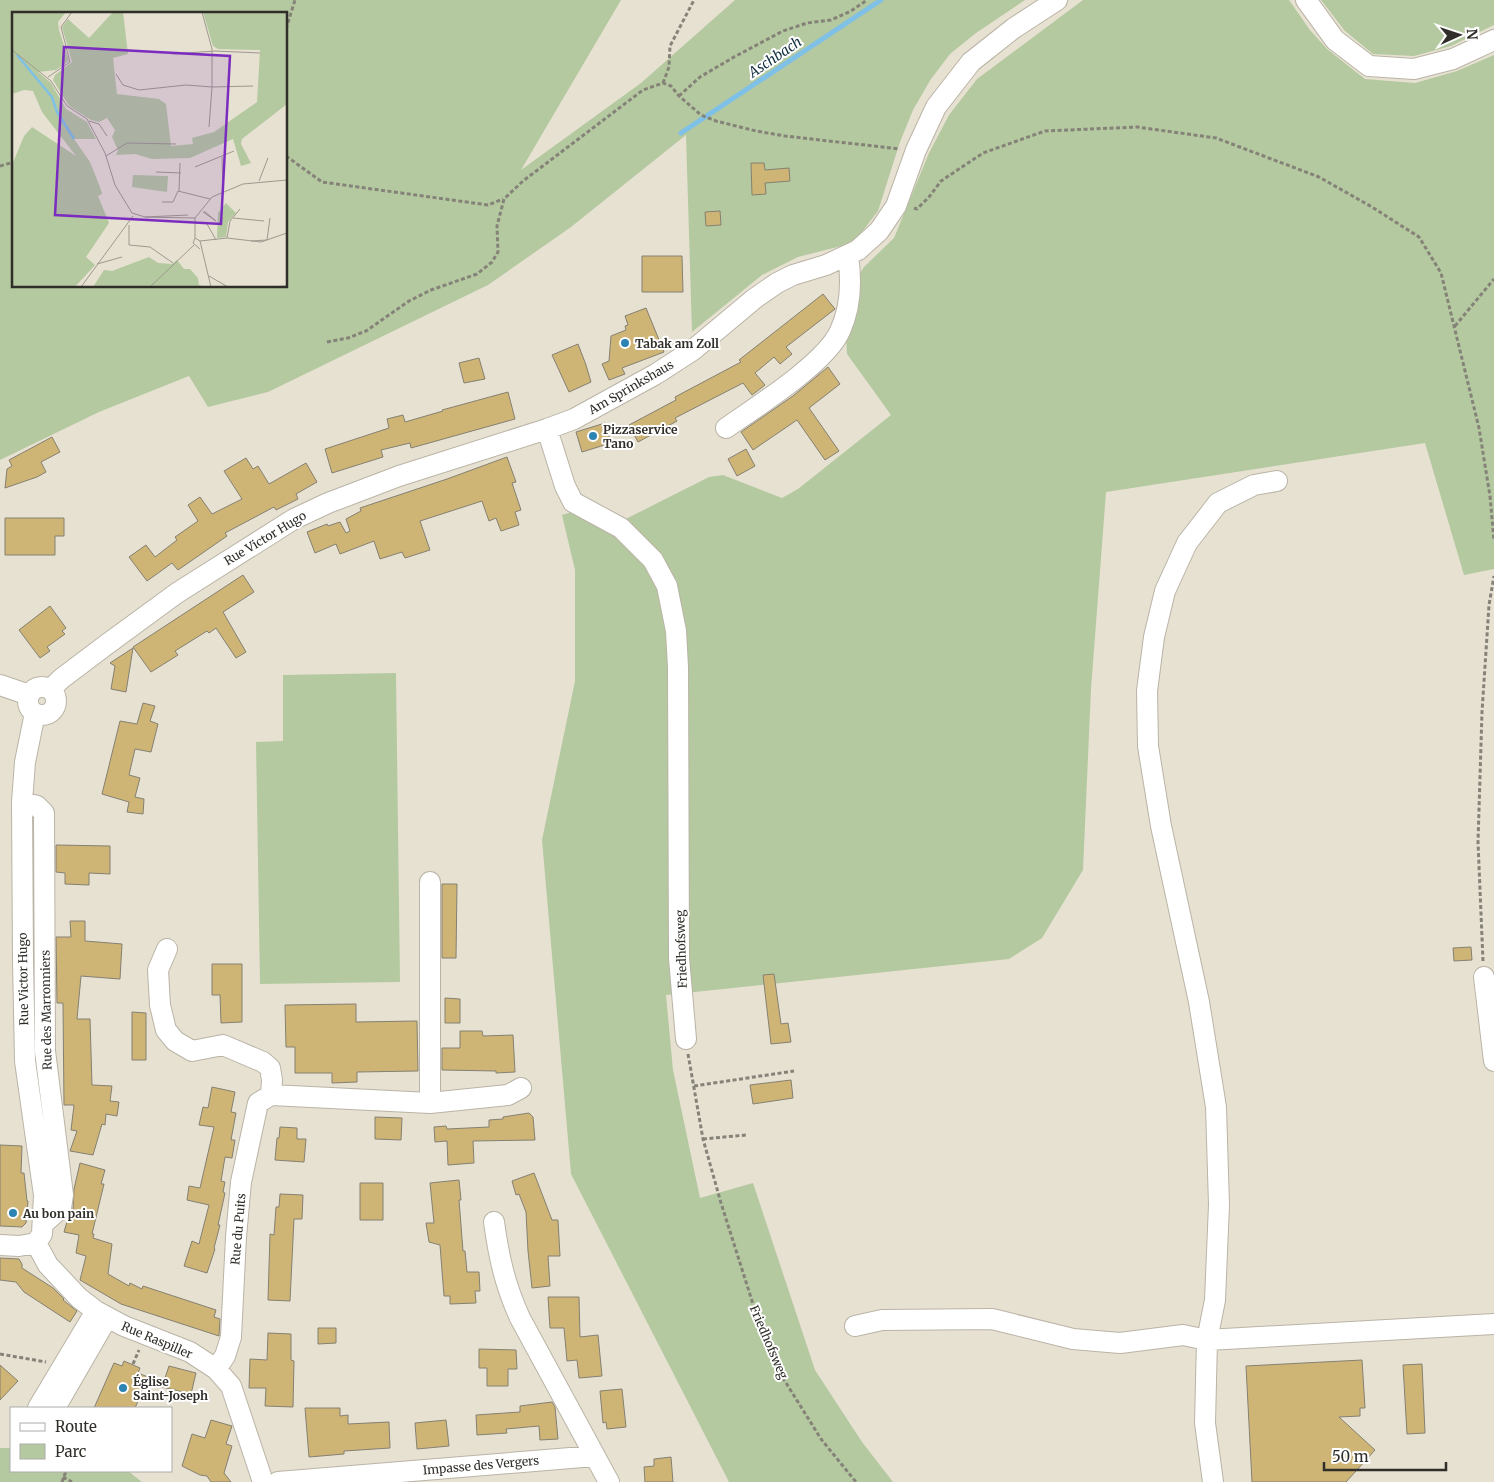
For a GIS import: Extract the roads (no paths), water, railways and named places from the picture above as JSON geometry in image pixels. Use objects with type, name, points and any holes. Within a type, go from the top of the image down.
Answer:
[{"type":"street","name":"Am Sprinkshaus","points":[[507,442],[574,418],[656,374],[693,350],[754,298],[777,283],[793,275],[848,256],[870,241],[896,206],[916,150],[936,107],[971,62],[1014,28],[1057,0]]},
{"type":"street","points":[[1306,0],[1335,40],[1369,66],[1414,69],[1453,59],[1494,40]]},
{"type":"street","points":[[726,428],[787,384],[830,348],[840,332],[848,310],[851,291],[848,256]]},
{"type":"street","name":"Friedhofsweg","points":[[547,429],[565,486],[574,502],[621,528],[653,560],[667,586],[672,607],[676,631],[678,666],[679,958],[686,1039]]},
{"type":"street","name":"Rue Victor Hugo","points":[[32,704],[32,690],[38,686],[45,686],[51,689],[98,650],[177,593],[294,519],[328,503],[399,476],[507,442]]},
{"type":"street","points":[[1213,1482],[1205,1424],[1206,1340],[1215,1300],[1219,1206],[1216,1107],[1199,1002],[1160,826],[1148,746],[1147,691],[1154,637],[1165,591],[1187,543],[1218,503],[1254,485],[1277,481]]},
{"type":"street","points":[[0,685],[32,704]]},
{"type":"street","name":"Rue des Marronniers","points":[[32,704],[22,802],[37,806],[44,813],[45,1051],[63,1195],[61,1208],[44,1223],[42,1234],[36,1243]]},
{"type":"street","points":[[430,882],[430,1103]]},
{"type":"street","points":[[167,949],[158,970],[160,1005],[166,1030],[175,1042],[192,1051],[223,1045],[263,1062],[270,1068],[272,1080],[271,1095],[430,1103],[508,1095],[521,1088]]},
{"type":"street","points":[[1484,977],[1494,1061]]},
{"type":"street","name":"Rue du Puits","points":[[216,1368],[225,1356],[231,1338],[236,1237],[242,1182],[258,1103],[271,1095]]},
{"type":"street","points":[[494,1222],[499,1258],[508,1291],[520,1318],[608,1482]]},
{"type":"street","points":[[0,1244],[19,1246],[36,1243]]},
{"type":"street","name":"Rue Raspiller","points":[[36,1243],[48,1265],[79,1298],[102,1315],[146,1336],[190,1352],[216,1368],[231,1386],[263,1482]]},
{"type":"street","points":[[39,1407],[64,1365],[102,1315]]},
{"type":"street","points":[[56,1407],[102,1315]]},
{"type":"street","points":[[855,1326],[882,1320],[992,1319],[1073,1339],[1120,1343],[1183,1335],[1206,1340],[1494,1324]]},
{"type":"street","name":"Impasse des Vergers","points":[[278,1482],[595,1456]]},
{"type":"waterway","name":"Aschbach","points":[[681,133],[881,0]]},
{"type":"place","name":"Tabak am Zoll","points":[[625,343]]},
{"type":"place","name":"Pizzaservice Tano","points":[[593,436]]},
{"type":"place","name":"Au bon pain","points":[[13,1213]]},
{"type":"place","name":"Église Saint-Joseph","points":[[123,1388]]}]
